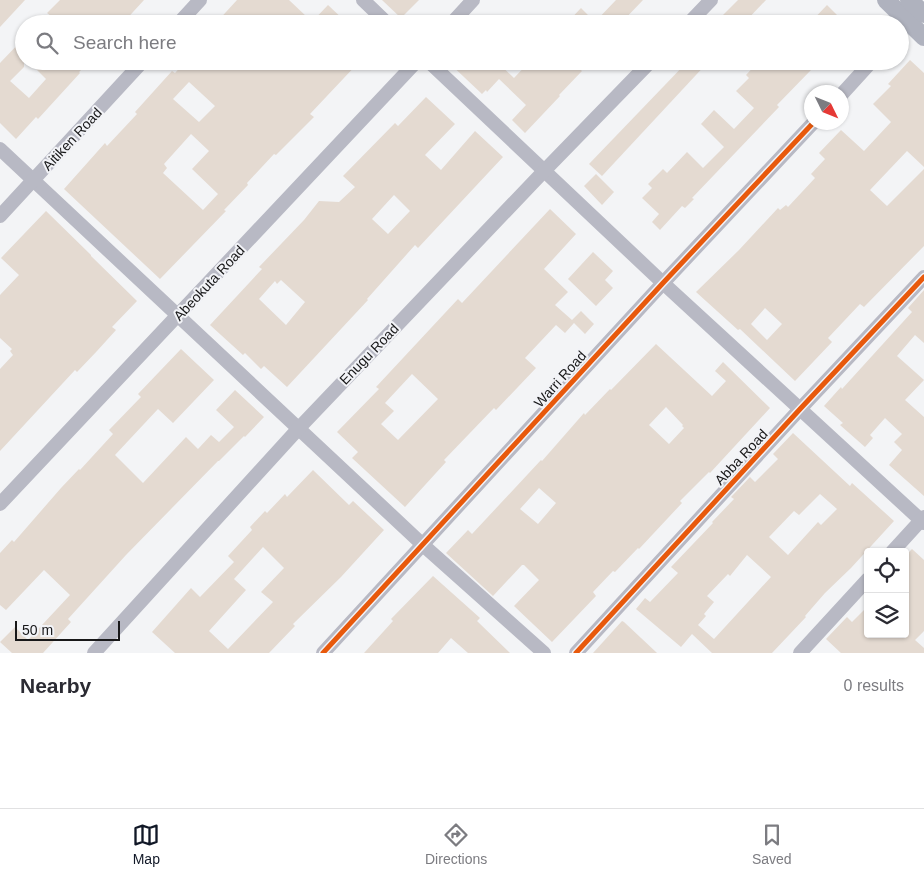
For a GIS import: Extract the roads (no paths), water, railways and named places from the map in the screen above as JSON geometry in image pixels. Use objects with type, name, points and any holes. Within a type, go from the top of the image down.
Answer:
[{"type":"main road","points":[[886,0],[902,15]]},
{"type":"main road","points":[[909,0],[911,23],[924,37]]},
{"type":"street","points":[[186,15],[200,0]]},
{"type":"street","points":[[363,0],[379,15]]},
{"type":"street","points":[[459,15],[473,0]]},
{"type":"street","points":[[697,15],[711,0]]},
{"type":"street","name":"Aitiken Road","points":[[0,216],[135,70]]},
{"type":"street","name":"Abeokuta Road","points":[[0,504],[409,70]]},
{"type":"street","points":[[438,70],[663,283],[923,520],[896,548]]},
{"type":"street","name":"Enugu Road","points":[[94,653],[299,428],[642,70]]},
{"type":"street","points":[[849,86],[864,70]]},
{"type":"street","name":"Warri Road","points":[[323,653],[663,283],[806,130]]},
{"type":"street","points":[[0,149],[423,546],[544,653]]},
{"type":"street","name":"Abba Road","points":[[576,653],[924,277]]},
{"type":"street","points":[[800,653],[864,583]]}]
